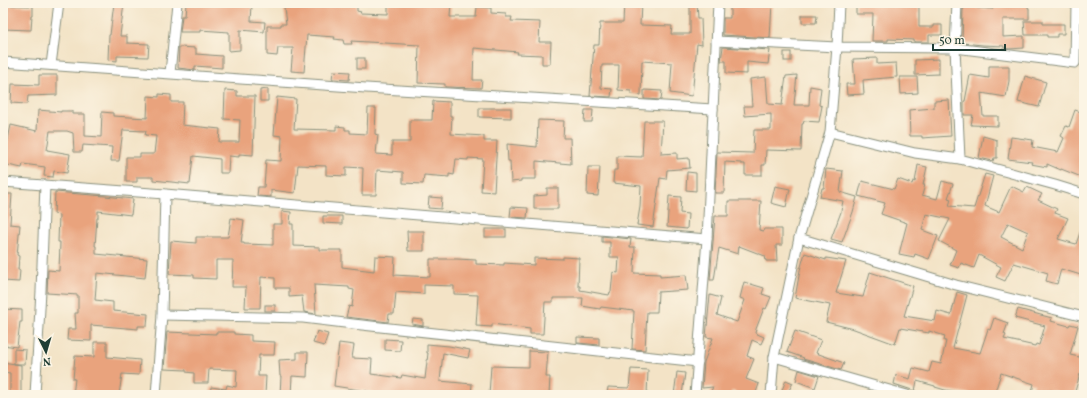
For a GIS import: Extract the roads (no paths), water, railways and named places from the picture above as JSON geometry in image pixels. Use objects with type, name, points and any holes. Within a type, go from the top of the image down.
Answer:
[{"type":"street","points":[[51,65],[59,3]]},
{"type":"street","points":[[170,73],[177,3]]},
{"type":"street","points":[[695,395],[707,239],[718,3]]},
{"type":"street","points":[[771,395],[774,356],[799,238],[830,132],[837,47],[838,3]]},
{"type":"street","points":[[957,3],[955,48],[960,159]]},
{"type":"street","points":[[716,41],[837,47],[955,48],[1080,65],[1076,3]]},
{"type":"street","points":[[3,62],[358,87],[713,109]]},
{"type":"street","points":[[830,132],[915,153],[960,159],[1084,194]]},
{"type":"street","points":[[3,182],[707,239]]},
{"type":"street","points":[[35,395],[45,185]]},
{"type":"street","points":[[156,395],[162,315],[165,194]]},
{"type":"street","points":[[799,238],[956,285],[1084,316]]},
{"type":"street","points":[[162,315],[303,318],[698,362]]},
{"type":"street","points":[[774,356],[907,395]]}]
